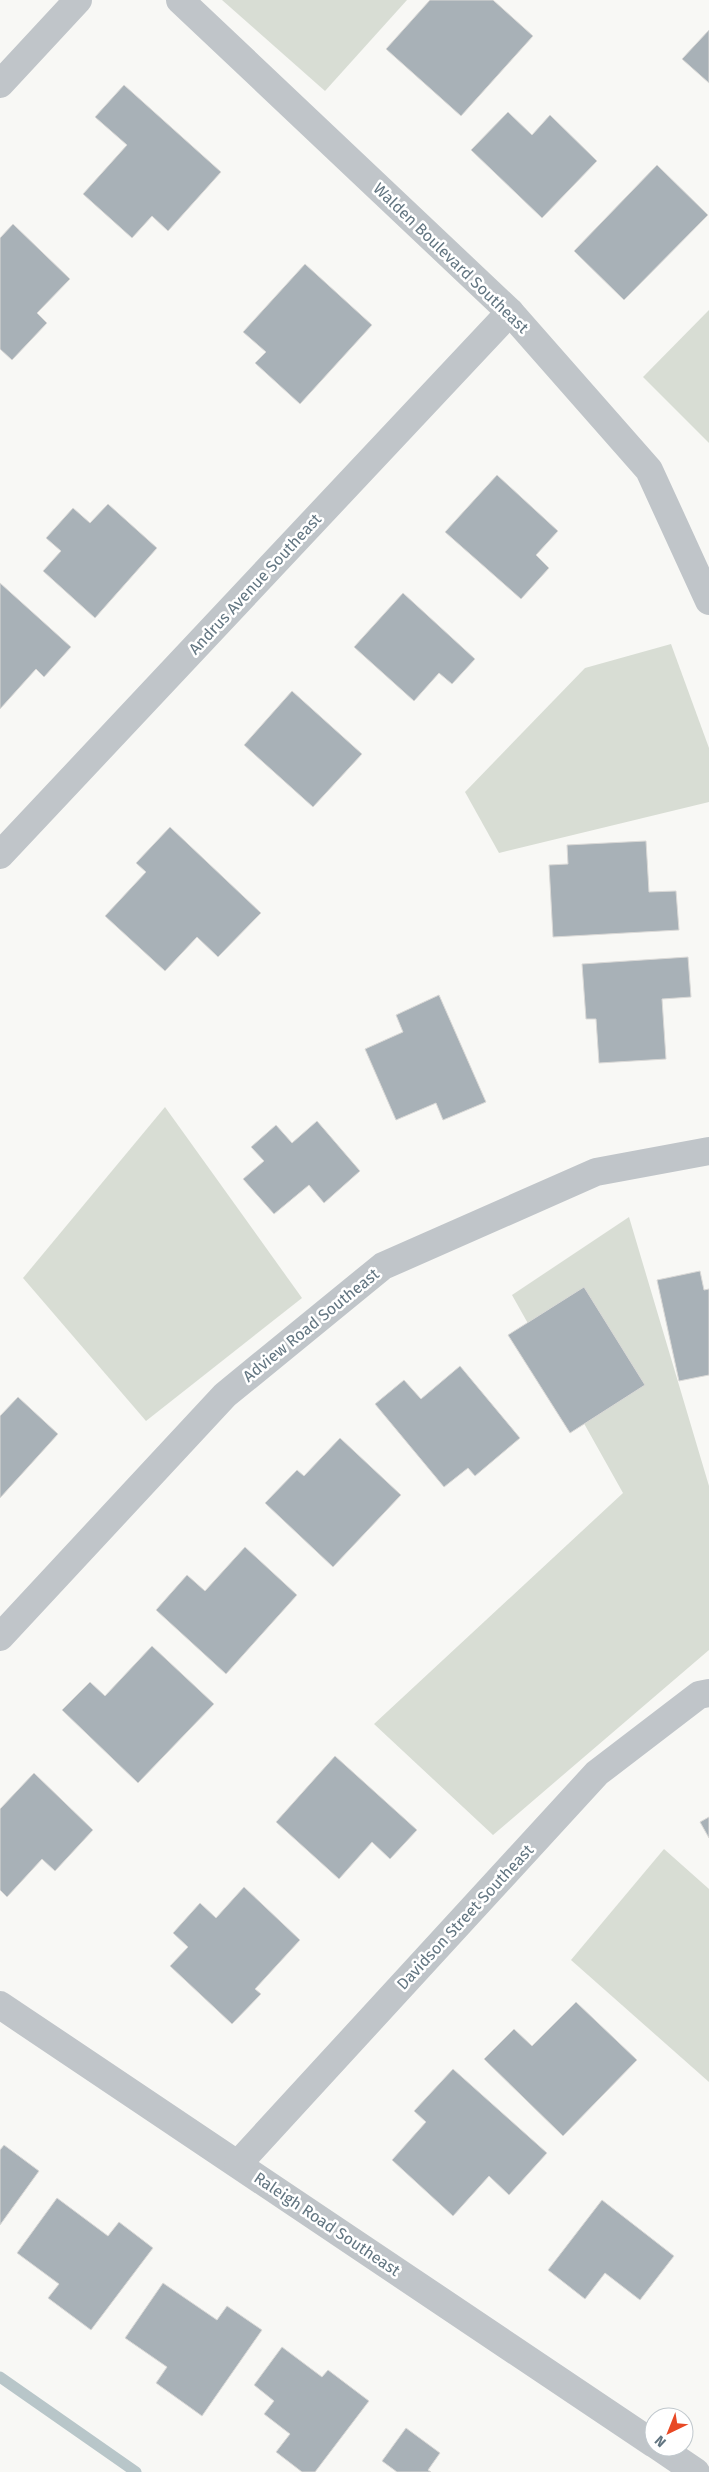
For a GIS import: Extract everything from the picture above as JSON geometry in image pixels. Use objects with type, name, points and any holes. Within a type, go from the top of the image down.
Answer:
[{"type":"street","points":[[0,84],[78,0]]},
{"type":"street","name":"Walden Boulevard Southeast","points":[[180,0],[510,312],[649,470],[709,601]]},
{"type":"street","name":"Andrus Avenue Southeast","points":[[0,855],[510,312]]},
{"type":"street","name":"Adview Road Southeast","points":[[0,1637],[225,1395],[383,1266],[596,1172],[709,1151]]},
{"type":"street","name":"Davidson Street Southeast","points":[[238,2164],[597,1773],[700,1695],[709,1693]]},
{"type":"street","name":"Raleigh Road Southeast","points":[[0,2005],[644,2437]]},
{"type":"street","points":[[674,2457],[696,2472]]},
{"type":"shaded area","points":[[222,0],[407,0],[325,91]]},
{"type":"shaded area","points":[[709,310],[709,443],[643,377]]},
{"type":"shaded area","points":[[671,644],[709,748],[709,802],[499,853],[465,792],[585,668]]},
{"type":"shaded area","points":[[165,1107],[302,1298],[146,1421],[23,1278]]},
{"type":"shaded area","points":[[629,1217],[709,1486],[709,1650],[493,1835],[374,1724],[623,1493],[512,1295]]},
{"type":"shaded area","points":[[664,1849],[709,1889],[709,2082],[571,1960]]},
{"type":"building","points":[[430,0],[493,0],[533,36],[461,116],[386,49]]},
{"type":"building","points":[[709,30],[709,83],[682,59]]},
{"type":"building","points":[[124,85],[221,172],[168,231],[152,216],[132,238],[83,194],[127,145],[95,117]]},
{"type":"building","points":[[508,112],[532,135],[550,115],[597,161],[542,218],[471,150]]},
{"type":"building","points":[[657,165],[708,215],[624,300],[574,251]]},
{"type":"building","points":[[13,224],[70,279],[37,313],[47,323],[12,360],[0,349],[0,238]]},
{"type":"building","points":[[305,264],[372,325],[300,404],[255,363],[266,352],[243,332]]},
{"type":"building","points":[[497,475],[558,531],[536,555],[549,568],[521,599],[445,532]]},
{"type":"building","points":[[108,504],[157,548],[95,618],[43,571],[61,551],[46,538],[73,508],[90,523]]},
{"type":"building","points":[[0,583],[71,647],[44,677],[36,669],[0,709]]},
{"type":"building","points":[[403,593],[475,659],[452,684],[439,673],[414,701],[354,647]]},
{"type":"building","points":[[292,691],[362,754],[313,807],[244,745]]},
{"type":"building","points":[[170,827],[261,913],[218,957],[197,937],[165,971],[105,916],[146,872],[136,863]]},
{"type":"building","points":[[646,841],[649,892],[676,891],[679,930],[553,937],[549,865],[568,864],[567,845]]},
{"type":"building","points":[[688,957],[691,997],[662,999],[666,1059],[599,1063],[596,1019],[586,1019],[582,964]]},
{"type":"building","points":[[439,995],[486,1102],[443,1120],[436,1103],[396,1120],[365,1049],[403,1032],[396,1015]]},
{"type":"building","points":[[317,1121],[360,1171],[324,1203],[309,1185],[274,1214],[243,1179],[264,1161],[251,1147],[276,1125],[292,1143]]},
{"type":"building","points":[[700,1271],[704,1290],[709,1289],[709,1375],[679,1381],[657,1280]]},
{"type":"building","points":[[584,1287],[645,1385],[570,1433],[508,1335]]},
{"type":"building","points":[[460,1366],[520,1438],[475,1476],[468,1468],[444,1487],[375,1404],[404,1380],[421,1399]]},
{"type":"building","points":[[18,1397],[58,1434],[0,1498],[0,1416]]},
{"type":"building","points":[[340,1438],[401,1495],[333,1567],[265,1503],[297,1470],[304,1476]]},
{"type":"building","points":[[245,1547],[297,1595],[226,1674],[156,1610],[187,1575],[205,1591]]},
{"type":"building","points":[[152,1646],[214,1704],[138,1783],[62,1710],[90,1682],[105,1696]]},
{"type":"building","points":[[335,1756],[417,1830],[390,1859],[372,1842],[339,1879],[276,1822]]},
{"type":"building","points":[[34,1773],[93,1830],[55,1871],[42,1859],[7,1897],[0,1890],[0,1809]]},
{"type":"building","points":[[709,1817],[709,1838],[700,1822]]},
{"type":"building","points":[[244,1887],[300,1940],[255,1989],[261,1994],[232,2024],[170,1966],[188,1947],[173,1933],[200,1903],[216,1918]]},
{"type":"building","points":[[576,2002],[637,2060],[563,2136],[484,2059],[514,2029],[532,2046]]},
{"type":"building","points":[[453,2069],[547,2153],[509,2195],[489,2176],[453,2216],[392,2160],[426,2122],[414,2111]]},
{"type":"building","points":[[4,2145],[39,2171],[0,2225],[0,2150]]},
{"type":"building","points":[[57,2198],[108,2236],[119,2222],[153,2248],[91,2330],[48,2298],[59,2284],[17,2253]]},
{"type":"building","points":[[602,2200],[674,2256],[640,2300],[605,2273],[585,2299],[548,2270]]},
{"type":"building","points":[[163,2283],[217,2320],[227,2306],[262,2330],[202,2416],[156,2383],[167,2367],[125,2338]]},
{"type":"building","points":[[282,2347],[322,2377],[328,2370],[369,2401],[315,2472],[302,2472],[276,2452],[290,2434],[264,2414],[274,2401],[254,2385]]},
{"type":"building","points":[[406,2428],[440,2453],[428,2470],[431,2472],[397,2472],[382,2461]]},
{"type":"waterway","points":[[0,2377],[136,2472]]}]
